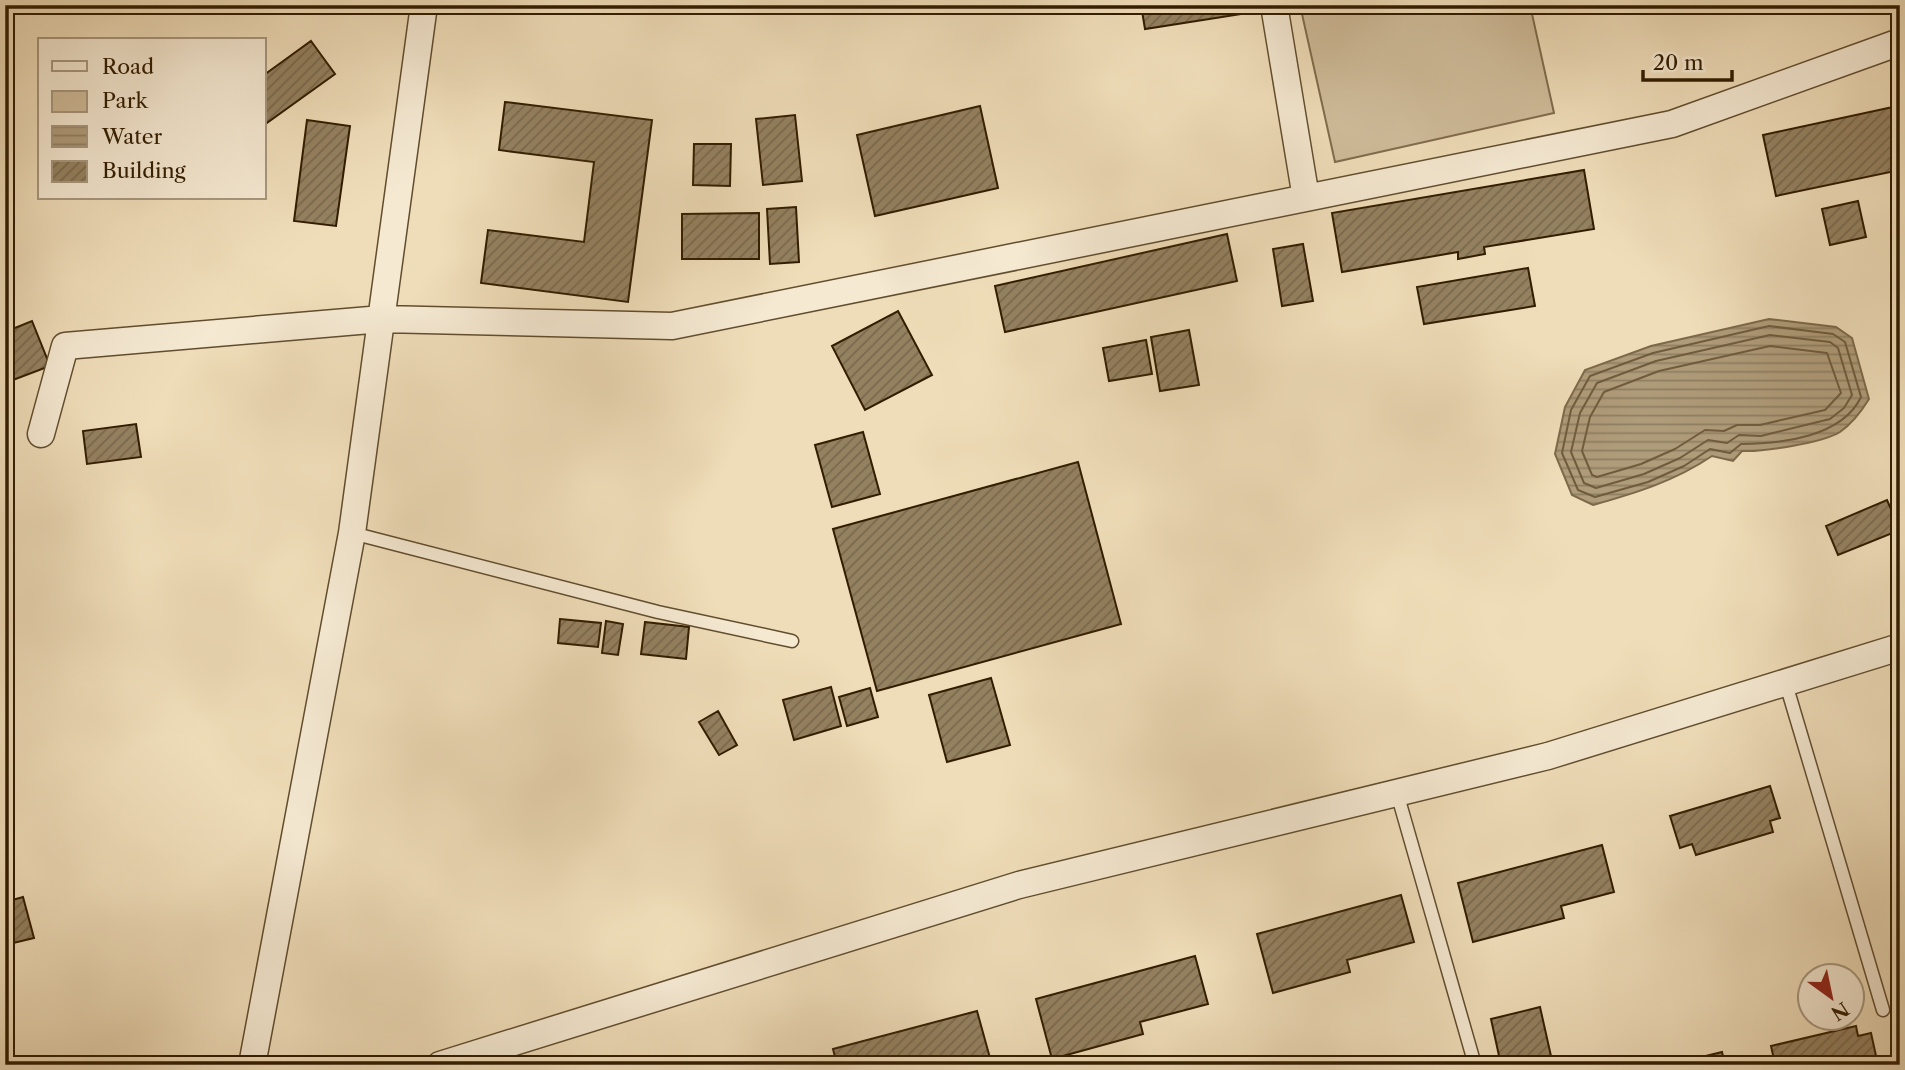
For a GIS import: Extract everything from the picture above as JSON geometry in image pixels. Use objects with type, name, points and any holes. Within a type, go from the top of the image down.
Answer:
[{"type":"street","points":[[251,1065],[352,533],[424,5]]},
{"type":"street","points":[[1274,5],[1306,198]]},
{"type":"street","points":[[41,434],[65,346],[382,319],[672,326],[1672,124],[1900,42]]},
{"type":"street","points":[[440,1065],[1019,885],[1548,757],[1900,647]]},
{"type":"lane","points":[[352,533],[658,612],[792,641]]},
{"type":"lane","points":[[1786,684],[1883,1010]]},
{"type":"lane","points":[[1396,793],[1475,1065]]},
{"type":"green space","points":[[1300,5],[1530,5],[1554,113],[1335,162]]},
{"type":"water","points":[[1769,319],[1836,327],[1852,338],[1869,399],[1849,425],[1831,436],[1807,443],[1742,451],[1733,461],[1712,456],[1684,473],[1655,485],[1593,505],[1572,495],[1555,454],[1565,407],[1585,370],[1651,346]]},
{"type":"building","points":[[1141,5],[1247,5],[1248,13],[1145,29]]},
{"type":"building","points":[[311,41],[335,74],[266,124],[266,74]]},
{"type":"building","points":[[505,102],[652,120],[628,302],[481,283],[488,230],[584,242],[594,162],[499,150]]},
{"type":"building","points":[[980,106],[998,188],[875,216],[857,135]]},
{"type":"building","points":[[1893,107],[1900,139],[1900,170],[1776,196],[1763,135]]},
{"type":"building","points":[[795,115],[802,181],[763,185],[756,119]]},
{"type":"building","points":[[307,120],[350,126],[336,226],[294,221]]},
{"type":"building","points":[[694,144],[731,144],[730,186],[693,185]]},
{"type":"building","points":[[1584,170],[1594,229],[1484,247],[1485,254],[1458,259],[1458,252],[1342,272],[1332,213]]},
{"type":"building","points":[[1858,201],[1866,237],[1830,245],[1822,209]]},
{"type":"building","points":[[796,207],[799,262],[770,264],[767,209]]},
{"type":"building","points":[[759,213],[759,259],[682,259],[682,214]]},
{"type":"building","points":[[1227,234],[1237,281],[1005,332],[995,286]]},
{"type":"building","points":[[1303,244],[1313,301],[1282,306],[1273,249]]},
{"type":"building","points":[[1528,268],[1535,306],[1424,324],[1417,287]]},
{"type":"building","points":[[898,311],[932,375],[865,410],[832,346]]},
{"type":"building","points":[[32,321],[50,366],[5,383],[5,332]]},
{"type":"building","points":[[1189,330],[1199,385],[1160,391],[1151,337]]},
{"type":"building","points":[[1146,340],[1152,374],[1109,381],[1103,348]]},
{"type":"building","points":[[136,424],[141,457],[87,464],[83,431]]},
{"type":"building","points":[[863,432],[880,494],[832,507],[815,445]]},
{"type":"building","points":[[1078,462],[1121,624],[877,691],[833,529]]},
{"type":"building","points":[[1887,500],[1900,530],[1838,555],[1826,526]]},
{"type":"building","points":[[560,619],[601,623],[598,647],[558,643]]},
{"type":"building","points":[[606,621],[623,624],[618,655],[602,653]]},
{"type":"building","points":[[645,622],[689,627],[686,659],[641,654]]},
{"type":"building","points":[[991,678],[1010,745],[947,762],[929,695]]},
{"type":"building","points":[[831,687],[841,726],[794,740],[783,700]]},
{"type":"building","points":[[870,688],[878,717],[847,726],[839,697]]},
{"type":"building","points":[[718,711],[737,745],[719,755],[699,722]]},
{"type":"building","points":[[1770,786],[1780,818],[1770,821],[1773,832],[1696,855],[1692,844],[1680,848],[1670,816]]},
{"type":"building","points":[[1602,845],[1614,892],[1561,906],[1564,918],[1473,942],[1458,883]]},
{"type":"building","points":[[1401,895],[1414,942],[1347,960],[1350,972],[1273,993],[1257,934]]},
{"type":"building","points":[[23,897],[34,938],[5,945],[5,902]]},
{"type":"building","points":[[1195,956],[1208,1004],[1140,1022],[1143,1034],[1052,1059],[1036,999]]},
{"type":"building","points":[[1540,1007],[1553,1065],[1501,1065],[1491,1019]]},
{"type":"building","points":[[977,1011],[990,1058],[964,1065],[837,1065],[833,1049]]},
{"type":"building","points":[[1830,1032],[1857,1032],[1858,1036],[1871,1033],[1878,1065],[1772,1065],[1775,1064],[1771,1046]]},
{"type":"building","points":[[1722,1052],[1725,1065],[1669,1065]]}]
